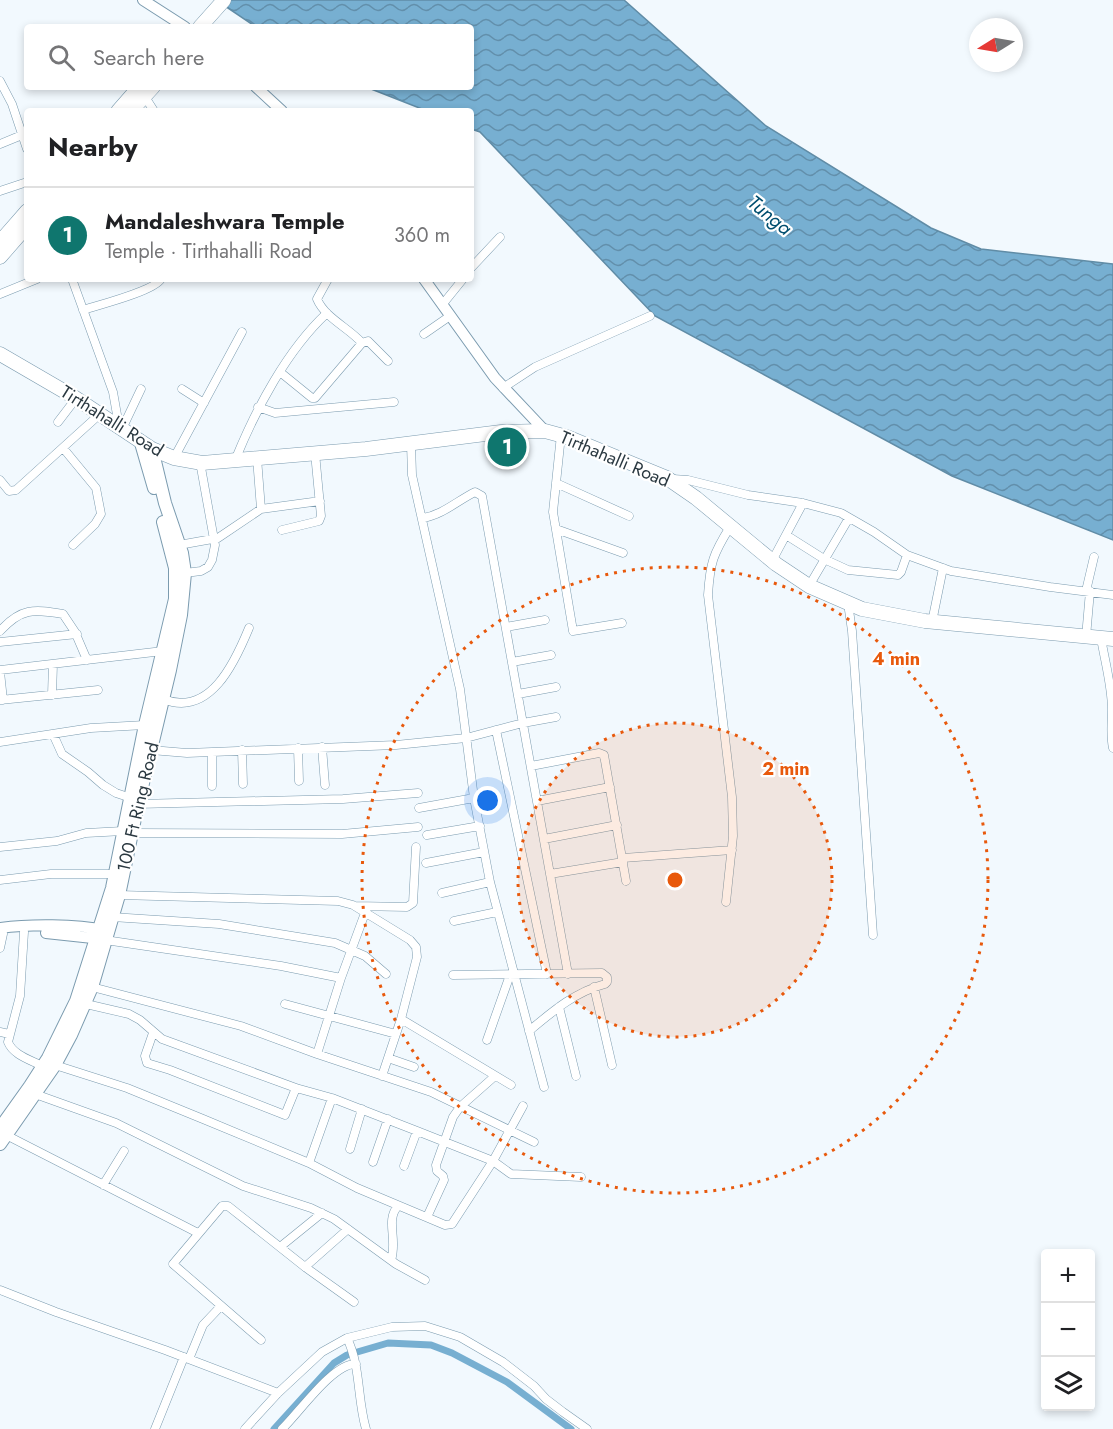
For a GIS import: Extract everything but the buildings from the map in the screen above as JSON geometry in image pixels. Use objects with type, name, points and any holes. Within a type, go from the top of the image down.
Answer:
[{"type":"highway","points":[[203,24],[224,0]]},
{"type":"highway","points":[[122,108],[146,90]]},
{"type":"highway","points":[[133,108],[146,90]]},
{"type":"highway","points":[[0,242],[24,214]]},
{"type":"highway","points":[[0,257],[24,229]]},
{"type":"highway","name":"Tirthahalli Road","points":[[0,354],[74,397],[146,446],[174,458],[200,462],[411,444],[501,432],[545,430],[667,478],[696,498],[772,561],[809,586],[862,609],[932,622],[1107,639]]},
{"type":"main road","name":"100 Ft Ring Road","points":[[134,801],[163,699],[181,615],[185,573],[179,545],[146,446]]},
{"type":"main road","name":"100 Ft Ring Road","points":[[2,1135],[35,1094],[49,1066],[119,895],[145,725],[175,599],[175,568],[146,446]]},
{"type":"main road","name":"100 Ft Ring Road","points":[[2,1135],[49,1066],[86,1004],[92,987],[114,874],[128,832]]},
{"type":"street","points":[[143,0],[179,24]]},
{"type":"street","points":[[0,81],[2,91],[12,104],[24,141]]},
{"type":"street","points":[[146,90],[153,108]]},
{"type":"street","points":[[259,90],[279,108]]},
{"type":"street","points":[[0,144],[22,135]]},
{"type":"street","points":[[0,191],[24,183]]},
{"type":"street","points":[[474,265],[500,237]]},
{"type":"street","points":[[0,294],[30,282]]},
{"type":"street","points":[[73,282],[113,392],[120,428]]},
{"type":"street","points":[[83,310],[143,290],[160,282]]},
{"type":"street","points":[[326,282],[317,299],[327,313],[362,343]]},
{"type":"street","points":[[426,282],[503,388],[545,430]]},
{"type":"street","points":[[442,305],[461,282]]},
{"type":"street","points":[[236,458],[258,407],[280,372],[327,313]]},
{"type":"street","points":[[424,334],[450,316]]},
{"type":"street","points":[[503,388],[535,367],[650,316]]},
{"type":"street","points":[[174,458],[242,332]]},
{"type":"street","points":[[280,372],[315,398],[362,343],[368,341],[388,361]]},
{"type":"street","points":[[120,428],[141,389]]},
{"type":"street","points":[[182,389],[204,403]]},
{"type":"street","points":[[58,422],[74,397]]},
{"type":"street","points":[[258,407],[275,413],[394,402]]},
{"type":"street","points":[[0,480],[12,492],[100,414]]},
{"type":"street","points":[[561,435],[553,505],[573,631],[621,623]]},
{"type":"street","points":[[411,444],[412,475],[460,689],[474,798],[490,882],[512,975],[544,1087]]},
{"type":"street","points":[[63,447],[96,488],[101,514],[95,524],[73,545]]},
{"type":"street","points":[[282,530],[319,521],[321,516],[315,453]]},
{"type":"street","points":[[258,458],[261,509]]},
{"type":"street","points":[[185,573],[201,571],[208,567],[212,560],[214,545],[200,462]]},
{"type":"street","points":[[667,478],[688,480],[748,495],[803,503],[841,513],[907,555],[944,568],[1050,588],[1113,595]]},
{"type":"street","points":[[556,483],[629,516]]},
{"type":"street","points":[[423,518],[439,514],[475,492],[481,493],[568,974]]},
{"type":"street","points":[[179,545],[213,540],[261,509],[320,501]]},
{"type":"street","points":[[772,561],[803,503]]},
{"type":"street","points":[[809,586],[849,518]]},
{"type":"street","points":[[726,902],[732,850],[732,797],[708,595],[709,576],[715,551],[730,527]]},
{"type":"street","points":[[556,529],[623,553]]},
{"type":"street","points":[[786,535],[824,559],[848,570],[893,576],[901,572],[907,555]]},
{"type":"street","points":[[1086,637],[1088,591],[1094,557]]},
{"type":"street","points":[[932,622],[944,568]]},
{"type":"street","points":[[848,603],[852,631],[873,935]]},
{"type":"street","points":[[0,631],[11,619],[27,610],[63,614],[76,634],[87,660]]},
{"type":"street","points":[[506,627],[545,620]]},
{"type":"street","points":[[163,699],[177,704],[195,701],[215,688],[233,665],[249,628]]},
{"type":"street","points":[[0,642],[76,634]]},
{"type":"street","points":[[1107,639],[1112,709],[1110,734],[1113,748]]},
{"type":"street","points":[[98,690],[2,700],[0,671],[164,651]]},
{"type":"street","points":[[512,662],[551,655]]},
{"type":"street","points":[[52,694],[53,664]]},
{"type":"street","points":[[518,694],[556,687]]},
{"type":"street","points":[[150,750],[187,753],[396,745],[466,738],[556,717]]},
{"type":"street","points":[[0,742],[91,728],[145,725]]},
{"type":"street","points":[[496,730],[547,974]]},
{"type":"street","points":[[53,734],[62,754],[116,794],[134,801],[343,799],[418,793]]},
{"type":"street","points":[[322,747],[325,785]]},
{"type":"street","points":[[298,748],[299,781]]},
{"type":"street","points":[[242,750],[243,784]]},
{"type":"street","points":[[212,752],[212,786]]},
{"type":"street","points":[[531,766],[602,753],[604,755],[626,881]]},
{"type":"street","points":[[537,801],[610,787]]},
{"type":"street","points":[[419,808],[474,798]]},
{"type":"street","points":[[544,839],[617,825]]},
{"type":"street","points":[[427,835],[480,826]]},
{"type":"street","points":[[0,847],[57,841],[86,833],[342,834],[418,827]]},
{"type":"street","points":[[119,895],[338,901],[355,906],[407,907],[413,903],[416,847]]},
{"type":"street","points":[[550,874],[623,860],[732,850]]},
{"type":"street","points":[[426,863],[484,852]]},
{"type":"street","points":[[1,877],[114,874]]},
{"type":"street","points":[[442,893],[490,882]]},
{"type":"street","points":[[355,906],[410,940],[416,947],[417,957],[401,1019],[382,1076]]},
{"type":"street","points":[[454,921],[497,912]]},
{"type":"street","points":[[317,1054],[365,913]]},
{"type":"street","points":[[112,916],[219,924],[335,943],[364,956],[386,974]]},
{"type":"street","points":[[1,932],[24,926],[102,935],[341,978]]},
{"type":"street","points":[[1,932],[102,935]]},
{"type":"street","points":[[0,948],[1,932]]},
{"type":"street","points":[[24,932],[20,996],[9,1034],[10,1047],[16,1053],[49,1066],[127,1088],[309,1163],[357,1188],[445,1225],[452,1224],[493,1161],[523,1106]]},
{"type":"street","points":[[453,975],[605,975],[607,982],[582,992],[529,1031]]},
{"type":"street","points":[[487,1041],[512,975]]},
{"type":"street","points":[[92,987],[231,1022],[431,1092],[534,1142]]},
{"type":"street","points":[[594,987],[612,1065]]},
{"type":"street","points":[[86,1004],[129,1014],[162,1038],[296,1088],[332,1098],[388,1119],[493,1161],[516,1175],[581,1177]]},
{"type":"street","points":[[285,1004],[396,1034]]},
{"type":"street","points":[[559,1007],[576,1076]]},
{"type":"street","points":[[401,1019],[511,1084]]},
{"type":"street","points":[[0,1032],[9,1034]]},
{"type":"street","points":[[153,1033],[145,1056],[147,1063],[285,1115],[296,1088]]},
{"type":"street","points":[[388,1058],[414,1067]]},
{"type":"street","points":[[427,1217],[444,1180],[437,1171],[436,1165],[446,1142],[447,1128],[460,1107],[495,1076]]},
{"type":"street","points":[[35,1094],[116,1123],[243,1186],[322,1213],[424,1280]]},
{"type":"street","points":[[309,1163],[332,1098]]},
{"type":"street","points":[[350,1149],[362,1109]]},
{"type":"street","points":[[373,1162],[388,1119]]},
{"type":"street","points":[[404,1166],[417,1131]]},
{"type":"street","points":[[2,1135],[198,1233]]},
{"type":"street","points":[[103,1185],[124,1151]]},
{"type":"street","points":[[261,1340],[173,1264],[222,1206],[354,1302]]},
{"type":"street","points":[[391,1260],[394,1238],[391,1217],[398,1206]]},
{"type":"street","points":[[280,1247],[322,1213]]},
{"type":"street","points":[[305,1267],[348,1229]]},
{"type":"street","points":[[0,1290],[278,1393]]},
{"type":"street","points":[[155,1429],[186,1358],[204,1325],[221,1306]]},
{"type":"street","points":[[245,1429],[278,1393],[322,1353],[348,1340],[392,1327],[425,1326],[460,1337],[503,1362],[534,1386],[546,1399],[587,1429]]},
{"type":"street","points":[[348,1340],[356,1362],[360,1402],[366,1429]]},
{"type":"street","points":[[282,1429],[327,1380],[344,1366],[356,1362]]},
{"type":"water","name":"Tunga","points":[[216,0],[624,0],[766,126],[931,228],[981,249],[1113,264],[1113,540],[952,476],[655,316],[480,132],[474,130],[474,108],[419,108],[374,90],[474,90],[474,24],[252,24]]},
{"type":"waterway","points":[[274,1429],[334,1363],[347,1355],[388,1343],[431,1345],[452,1353],[507,1382],[571,1429]]},
{"type":"place","name":"Mandaleshwara Temple","points":[[507,447]]}]
